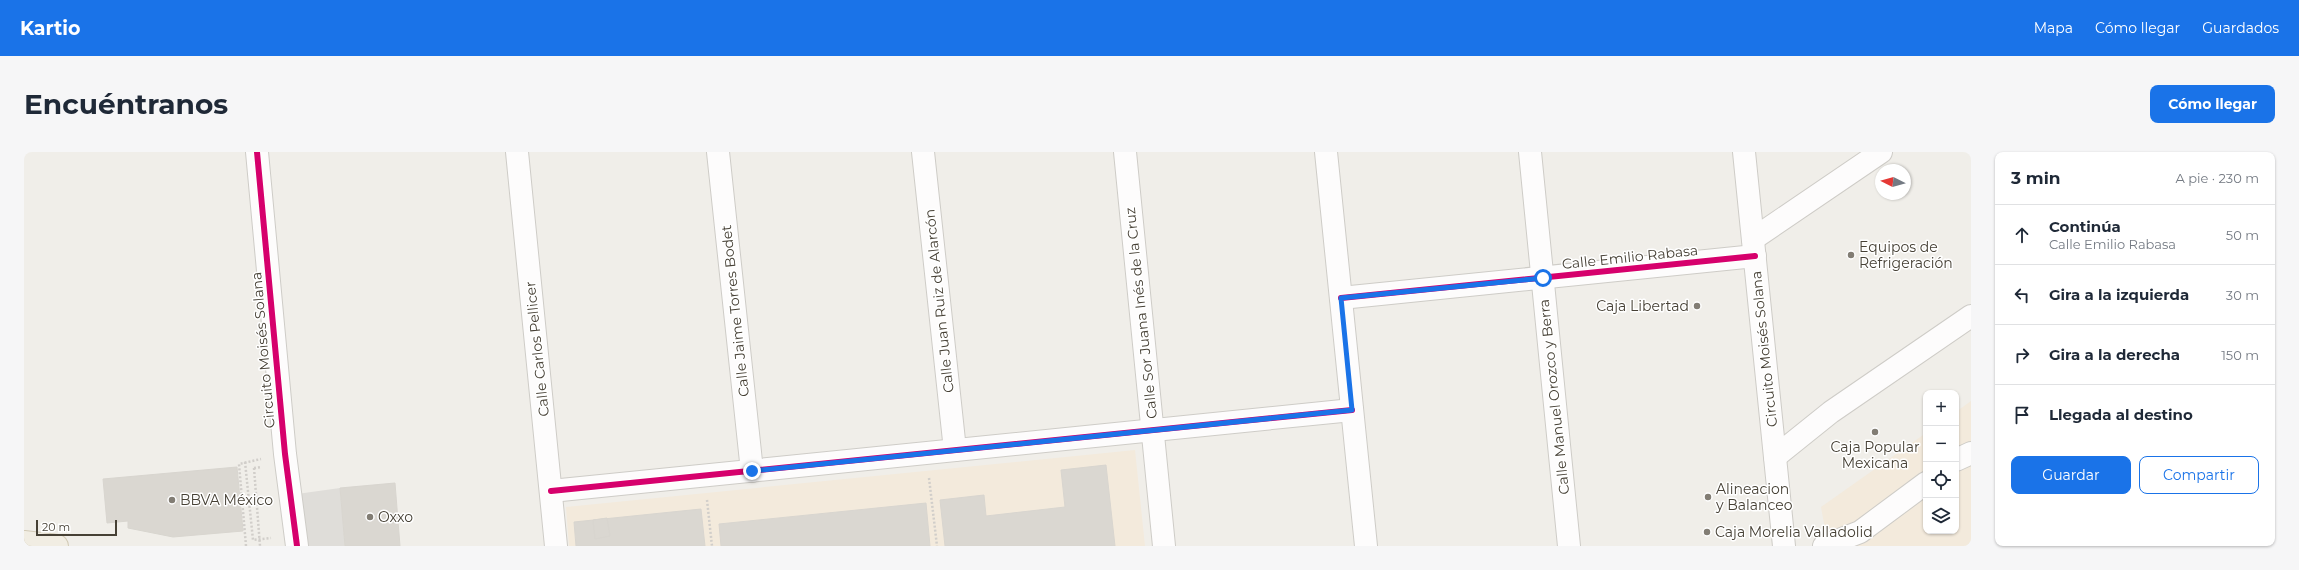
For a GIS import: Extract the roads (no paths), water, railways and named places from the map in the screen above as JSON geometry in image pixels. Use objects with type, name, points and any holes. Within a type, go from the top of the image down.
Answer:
[{"type":"main road","points":[[24,542],[57,546]]},
{"type":"street","name":"Circuito Moisés Solana","points":[[257,152],[285,454],[297,546]]},
{"type":"street","name":"Calle Carlos Pellicer","points":[[517,152],[556,546]]},
{"type":"street","name":"Calle Jaime Torres Bodet","points":[[718,152],[752,471]]},
{"type":"street","name":"Calle Juan Ruiz de Alarcón","points":[[923,152],[955,450]]},
{"type":"street","name":"Calle Sor Juana Inés de la Cruz","points":[[1125,152],[1164,546]]},
{"type":"street","points":[[1326,152],[1366,546]]},
{"type":"street","name":"Calle Manuel Orozco y Berra","points":[[1530,152],[1569,546]]},
{"type":"street","name":"Circuito Moisés Solana","points":[[1744,152],[1784,546]]},
{"type":"street","points":[[1754,248],[1881,152]]},
{"type":"street","name":"Calle Emilio Rabasa","points":[[1341,298],[1543,278],[1754,248]]},
{"type":"street","points":[[1775,457],[1832,412],[1971,316]]},
{"type":"street","points":[[551,491],[1352,410]]},
{"type":"street","points":[[1959,459],[1971,453]]},
{"type":"street","points":[[1824,546],[1862,539],[1923,486]]},
{"type":"place","name":"Equipos de Refrigeración","points":[[1851,255]]},
{"type":"place","name":"Caja Libertad","points":[[1697,306]]},
{"type":"place","name":"Caja Popular Mexicana","points":[[1875,432]]},
{"type":"place","name":"Alineacion y Balanceo","points":[[1708,497]]},
{"type":"place","name":"BBVA México","points":[[172,500]]},
{"type":"place","name":"Oxxo","points":[[370,517]]},
{"type":"place","name":"Caja Morelia Valladolid","points":[[1707,532]]}]
